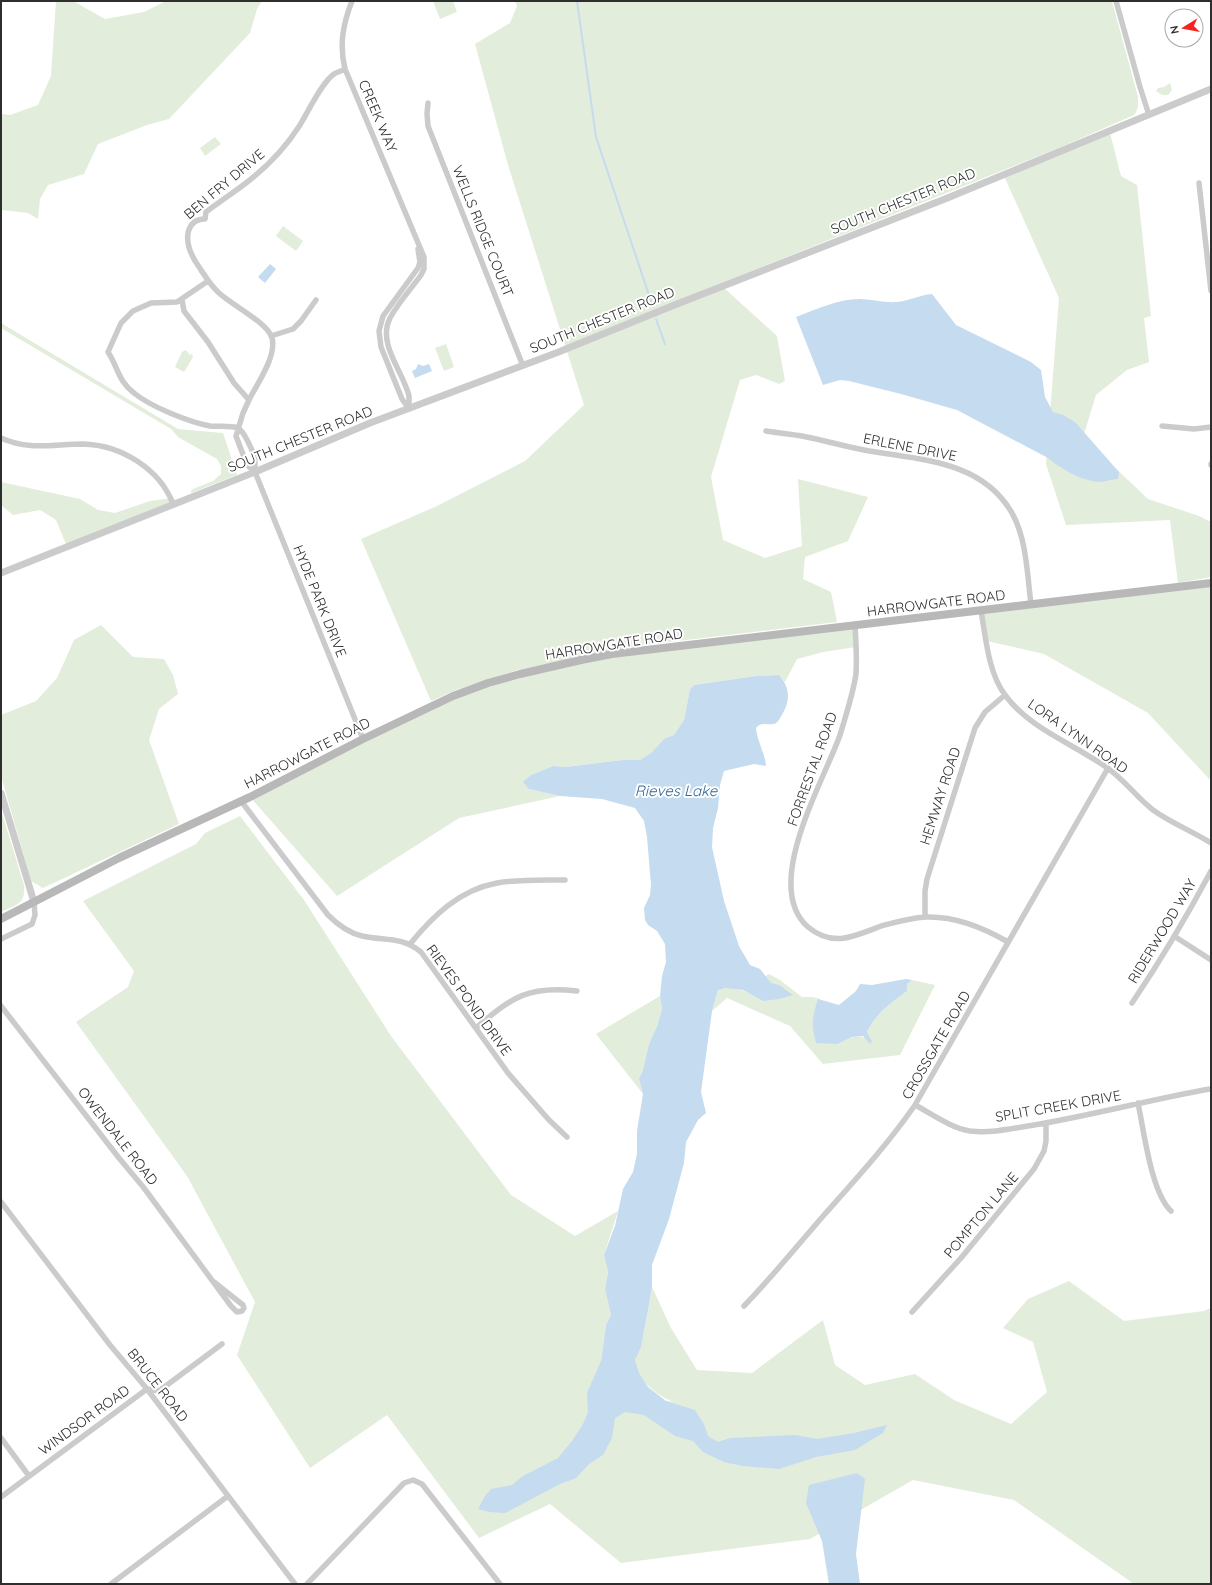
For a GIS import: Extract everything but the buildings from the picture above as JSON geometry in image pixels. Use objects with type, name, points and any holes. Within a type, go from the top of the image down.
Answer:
[{"type":"main road","name":"HARROWGATE ROAD","points":[[1,919],[119,858],[241,801],[363,739],[453,696],[488,683],[534,670],[612,654],[1211,583]]},
{"type":"street","name":"CREEK WAY","points":[[352,1],[343,32],[341,47],[345,69],[415,237],[420,256],[418,268],[383,316],[379,331],[381,348],[402,399],[409,409]]},
{"type":"street","points":[[1116,1],[1138,82],[1149,115]]},
{"type":"street","name":"BEN FRY DRIVE","points":[[271,336],[265,327],[220,295],[208,281],[193,258],[188,241],[190,228],[196,221],[205,219],[206,212],[249,180],[274,158],[300,126],[315,98],[330,78],[345,69]]},
{"type":"street","name":"SOUTH CHESTER ROAD","points":[[1,573],[255,472],[370,423],[523,366],[945,199],[1211,89]]},
{"type":"street","name":"WELLS RIDGE COURT","points":[[428,103],[428,126],[523,366]]},
{"type":"street","points":[[1199,183],[1211,291]]},
{"type":"street","points":[[208,281],[182,300],[171,303],[151,303],[127,316],[121,323],[108,352],[124,384],[141,398],[183,419],[212,426],[238,428]]},
{"type":"street","points":[[182,300],[184,311],[208,342],[234,384],[249,400]]},
{"type":"street","points":[[271,336],[293,329],[301,321],[316,300]]},
{"type":"street","name":"HYDE PARK DRIVE","points":[[255,472],[247,465],[236,436],[249,400],[270,359],[272,352],[271,336]]},
{"type":"street","points":[[1162,426],[1194,429],[1211,427]]},
{"type":"street","name":"HYDE PARK DRIVE","points":[[238,428],[243,432],[255,459],[255,472],[363,739]]},
{"type":"street","name":"ERLENE DRIVE","points":[[766,431],[802,436],[864,450],[943,464],[957,468],[982,480],[1005,502],[1018,525],[1025,551],[1031,604]]},
{"type":"street","points":[[1,438],[23,445],[38,447],[84,444],[97,446],[126,455],[154,474],[168,492],[173,504]]},
{"type":"street","name":"LORA LYNN ROAD","points":[[981,611],[992,667],[1005,695],[1021,712],[1050,734],[1108,768],[1154,810],[1167,819],[1211,843]]},
{"type":"street","name":"FORRESTAL ROAD","points":[[855,626],[856,657],[853,689],[840,735],[806,819],[792,874],[791,894],[796,912],[801,919],[807,926],[827,937],[844,939],[903,920],[925,917]]},
{"type":"street","name":"HEMWAY ROAD","points":[[925,917],[924,891],[927,879],[974,728],[985,712],[1005,695]]},
{"type":"street","name":"CROSSGATE ROAD","points":[[744,1306],[868,1165],[894,1134],[915,1105],[1108,768]]},
{"type":"street","points":[[1,793],[34,902],[35,915],[32,924],[1,939]]},
{"type":"street","name":"RIEVES POND DRIVE","points":[[241,801],[328,915],[336,923],[354,933],[364,936],[395,939],[410,944],[428,959],[517,1084],[566,1137]]},
{"type":"street","name":"RIDERWOOD WAY","points":[[1132,1003],[1152,973],[1211,871]]},
{"type":"street","points":[[410,944],[445,908],[464,894],[473,890],[498,883],[565,880]]},
{"type":"street","points":[[925,917],[946,919],[969,924],[995,934],[1008,942]]},
{"type":"street","points":[[1174,936],[1211,960]]},
{"type":"street","points":[[476,1028],[510,1002],[524,994],[546,989],[577,991]]},
{"type":"street","name":"OWENDALE ROAD","points":[[1,1006],[144,1188],[214,1282],[235,1310],[237,1312],[242,1311],[244,1308],[243,1305],[214,1282]]},
{"type":"street","name":"SPLIT CREEK DRIVE","points":[[915,1105],[957,1127],[970,1131],[1003,1130],[1074,1118],[1138,1103],[1210,1089]]},
{"type":"street","points":[[1138,1103],[1151,1165],[1162,1200],[1171,1211]]},
{"type":"street","name":"POMPTON LANE","points":[[912,1312],[961,1258],[1034,1169],[1044,1151],[1046,1123]]},
{"type":"street","name":"BRUCE ROAD","points":[[1,1202],[110,1345],[147,1389],[295,1584]]},
{"type":"street","name":"WINDSOR ROAD","points":[[1,1497],[147,1389],[159,1391],[222,1344]]},
{"type":"street","points":[[1,1438],[29,1476]]},
{"type":"street","points":[[307,1584],[404,1483],[413,1480],[422,1484],[500,1584]]},
{"type":"street","points":[[111,1584],[228,1496]]},
{"type":"green space","points":[[56,1],[73,1],[105,19],[144,12],[166,1],[262,1],[257,9],[250,33],[169,119],[147,125],[98,144],[84,174],[48,185],[40,199],[38,219],[28,213],[1,210],[1,114],[10,115],[38,105],[51,76]]},
{"type":"green space","points":[[433,1],[453,1],[457,12],[440,19]]},
{"type":"green space","points":[[515,1],[1112,1],[1138,97],[1138,106],[1134,115],[1061,147],[659,308],[723,287],[777,336],[785,381],[779,384],[756,375],[740,380],[711,477],[723,540],[765,558],[802,546],[798,479],[868,497],[848,541],[805,557],[803,579],[831,592],[837,622],[636,646],[517,670],[456,690],[431,701],[361,539],[437,506],[525,461],[584,405],[508,165],[475,44],[510,23],[517,6]]},
{"type":"green space","points":[[1170,83],[1172,90],[1168,95],[1162,95],[1156,91],[1158,88],[1164,87]]},
{"type":"green space","points":[[1110,133],[1121,176],[1137,185],[1151,316],[1144,318],[1149,362],[1127,370],[1096,395],[1084,434],[1110,463],[1148,499],[1199,516],[1211,522],[1211,577],[1178,583],[1170,520],[1066,525],[1046,464],[1059,298],[1004,176]]},
{"type":"green space","points":[[215,137],[221,144],[205,156],[200,148]]},
{"type":"green space","points":[[283,226],[303,241],[296,251],[276,236]]},
{"type":"green space","points":[[1,323],[178,429],[223,433],[237,475],[191,493],[193,489],[213,481],[221,474],[221,466],[217,459],[178,437],[171,429],[1,328]]},
{"type":"green space","points":[[446,344],[454,367],[444,371],[435,348]]},
{"type":"green space","points":[[186,350],[190,355],[192,354],[193,357],[184,372],[175,367],[182,352]]},
{"type":"green space","points":[[1,482],[80,499],[98,510],[115,513],[150,501],[172,498],[176,500],[66,544],[56,520],[40,510],[13,515],[1,505]]},
{"type":"green space","points":[[1211,583],[1211,781],[1148,713],[1044,654],[987,641],[981,611]]},
{"type":"green space","points":[[101,625],[133,657],[164,659],[173,675],[178,694],[159,709],[149,740],[179,824],[43,888],[31,881],[1,776],[1,715],[36,701],[57,678],[74,640]]},
{"type":"green space","points":[[855,625],[856,647],[823,652],[797,659],[785,682],[779,675],[756,676],[694,685],[690,689],[684,720],[674,735],[665,738],[651,753],[640,760],[622,760],[566,767],[553,766],[531,775],[529,789],[560,796],[459,818],[337,896],[250,797],[453,696],[581,660]]},
{"type":"green space","points":[[1,810],[24,885],[24,891],[22,900],[19,903],[1,912]]},
{"type":"green space","points":[[240,816],[304,900],[391,1036],[511,1195],[575,1236],[618,1211],[604,1255],[608,1272],[605,1289],[611,1315],[606,1325],[601,1360],[619,1395],[675,1402],[662,1397],[655,1392],[643,1380],[636,1367],[635,1360],[643,1338],[652,1287],[671,1328],[697,1370],[752,1373],[823,1320],[835,1365],[865,1385],[915,1374],[954,1400],[1011,1424],[1047,1392],[1033,1342],[1003,1328],[1028,1299],[1069,1281],[1124,1321],[1204,1311],[1211,1308],[1211,1584],[1134,1584],[1014,1500],[913,1480],[810,1539],[621,1563],[550,1504],[479,1538],[387,1415],[310,1468],[237,1355],[255,1302],[187,1176],[76,1022],[128,987],[134,971],[83,901],[196,844],[205,833]]},
{"type":"green space","points":[[769,974],[780,980],[802,997],[813,997],[820,999],[838,1044],[855,1037],[862,1037],[872,1041],[867,1032],[870,1026],[884,1009],[907,991],[907,984],[912,980],[935,985],[900,1055],[823,1064],[790,1026],[727,998],[712,1011],[718,990],[724,988],[742,990],[763,1001],[762,978]]},
{"type":"green space","points":[[660,996],[662,1009],[639,1079],[643,1094],[596,1034]]},
{"type":"water","points":[[270,264],[276,269],[265,283],[258,277]]},
{"type":"water","points":[[932,294],[956,325],[1031,362],[1041,370],[1045,397],[1053,412],[1063,415],[1075,422],[1119,472],[1118,479],[1099,482],[1078,477],[1059,467],[1048,458],[957,410],[849,381],[840,380],[823,385],[796,317],[827,305],[851,299],[896,302]]},
{"type":"water","points":[[418,364],[423,366],[429,364],[432,371],[415,378],[412,371],[416,369]]},
{"type":"water","name":"Rieves Lake","points":[[779,675],[787,688],[788,698],[786,708],[776,723],[761,724],[756,728],[766,766],[754,764],[724,771],[720,785],[718,808],[713,828],[712,847],[724,901],[739,946],[750,965],[760,969],[771,983],[779,985],[793,995],[763,1001],[743,990],[726,988],[718,990],[712,1011],[701,1092],[706,1113],[698,1120],[686,1142],[684,1163],[669,1219],[652,1265],[652,1287],[648,1311],[641,1347],[635,1360],[639,1373],[648,1387],[666,1401],[695,1410],[704,1424],[708,1436],[718,1442],[730,1438],[795,1435],[817,1439],[854,1433],[887,1425],[883,1433],[855,1450],[816,1457],[779,1469],[743,1466],[724,1462],[703,1452],[693,1441],[675,1436],[644,1415],[625,1412],[615,1418],[612,1438],[603,1455],[589,1464],[576,1478],[560,1484],[505,1513],[489,1512],[478,1509],[485,1496],[491,1489],[512,1485],[523,1476],[558,1458],[572,1441],[583,1424],[588,1412],[587,1393],[601,1361],[606,1325],[611,1315],[605,1289],[608,1272],[604,1255],[615,1226],[623,1189],[633,1172],[637,1154],[637,1131],[643,1094],[639,1079],[662,1009],[660,996],[662,976],[666,962],[665,944],[657,931],[648,925],[645,920],[644,908],[650,895],[651,885],[647,837],[644,821],[635,808],[602,799],[560,796],[529,789],[523,782],[531,775],[553,766],[566,767],[622,760],[640,760],[651,753],[665,738],[674,735],[684,720],[690,689],[694,685],[756,676]]},
{"type":"water","points":[[906,979],[912,980],[907,984],[907,991],[884,1009],[870,1026],[867,1032],[872,1041],[870,1044],[863,1036],[852,1037],[838,1044],[816,1043],[813,1031],[813,1021],[814,1011],[818,999],[839,1005],[856,991],[860,984],[872,985]]},
{"type":"water","points":[[857,1473],[865,1479],[856,1554],[860,1584],[829,1584],[822,1541],[806,1503],[809,1485]]},
{"type":"waterway","points":[[577,1],[596,137],[653,307]]},
{"type":"waterway","points":[[656,319],[665,344]]}]
